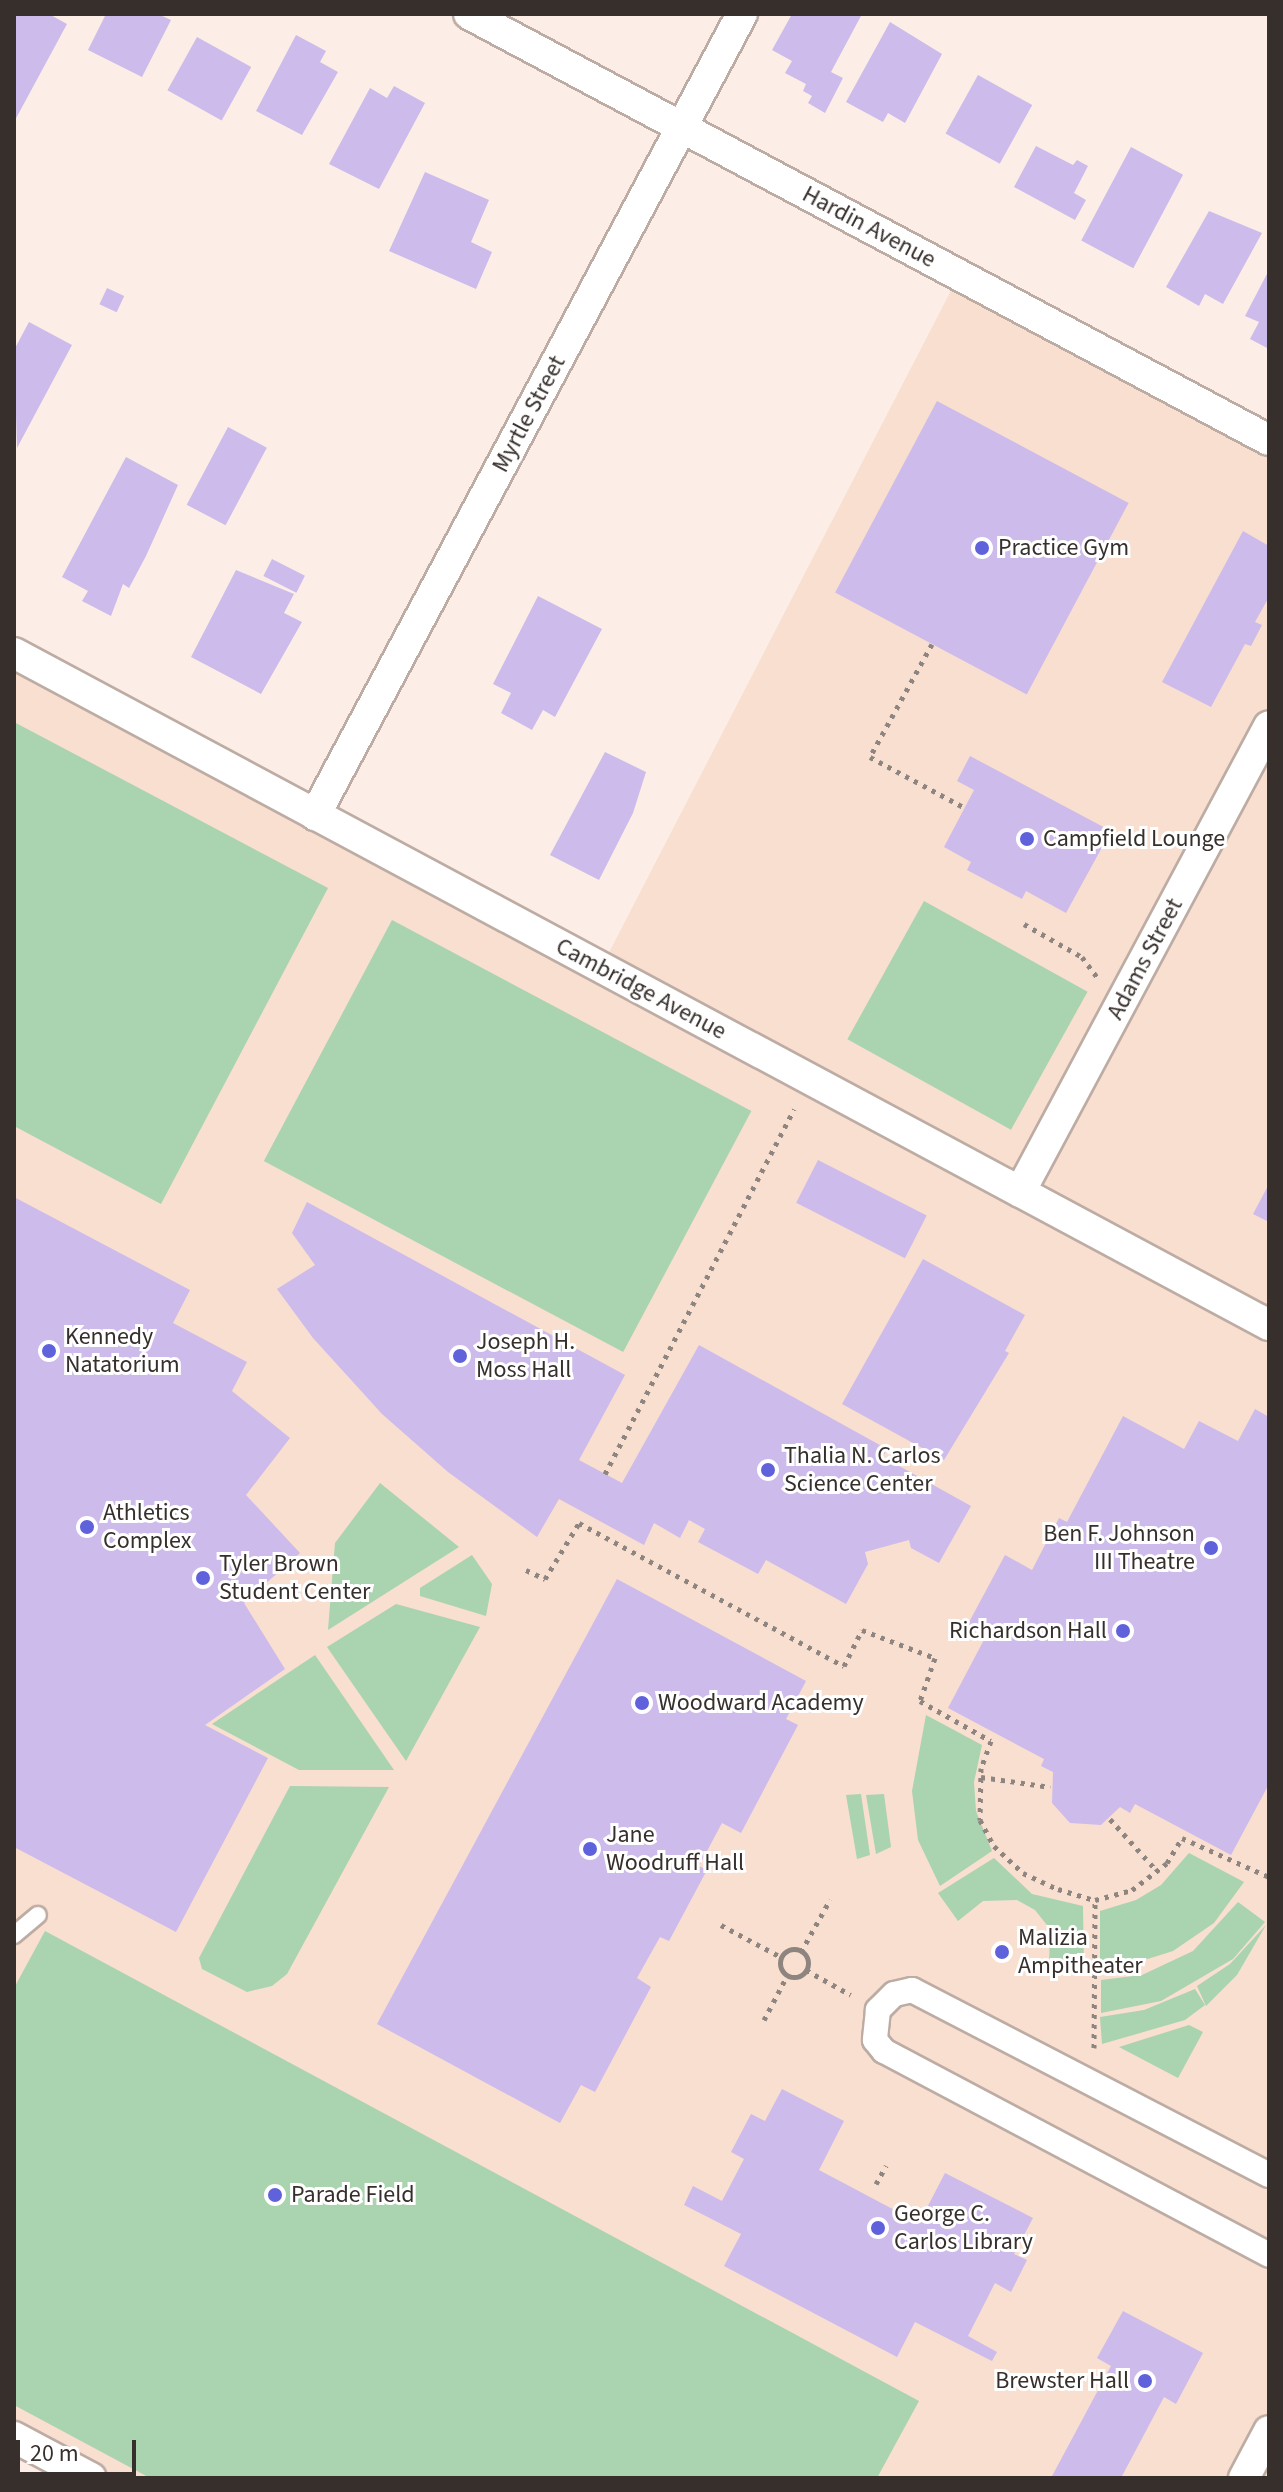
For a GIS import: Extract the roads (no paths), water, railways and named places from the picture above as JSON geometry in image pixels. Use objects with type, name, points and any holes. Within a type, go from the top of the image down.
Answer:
[{"type":"street","name":"Hardin Avenue","points":[[469,14],[1269,440]]},
{"type":"street","name":"Myrtle Street","points":[[315,815],[742,14]]},
{"type":"street","name":"Cambridge Avenue","points":[[14,653],[1269,1325]]},
{"type":"street","name":"Adams Street","points":[[1020,1192],[1269,726]]},
{"type":"street","points":[[1269,2175],[912,1990],[894,1994],[878,2010],[875,2040],[884,2051],[1269,2255]]},
{"type":"street","points":[[1244,2478],[1269,2431]]},
{"type":"street","points":[[14,2437],[91,2478]]},
{"type":"lane","points":[[14,1935],[38,1915]]},
{"type":"place","name":"Practice Gym","points":[[982,548]]},
{"type":"place","name":"Campfield Lounge","points":[[1027,839]]},
{"type":"place","name":"Kennedy Natatorium","points":[[49,1351]]},
{"type":"place","name":"Joseph H. Moss Hall","points":[[460,1356]]},
{"type":"place","name":"Thalia N. Carlos Science Center","points":[[768,1470]]},
{"type":"place","name":"Athletics Complex","points":[[87,1527]]},
{"type":"place","name":"Ben F. Johnson III Theatre","points":[[1211,1548]]},
{"type":"place","name":"Tyler Brown Student Center","points":[[203,1578]]},
{"type":"place","name":"Richardson Hall","points":[[1123,1631]]},
{"type":"place","name":"Woodward Academy","points":[[642,1703]]},
{"type":"place","name":"Jane Woodruff Hall","points":[[590,1849]]},
{"type":"place","name":"Malizia Ampitheater","points":[[1002,1952]]},
{"type":"place","name":"Parade Field","points":[[275,2195]]},
{"type":"place","name":"George C. Carlos Library","points":[[878,2228]]},
{"type":"place","name":"Brewster Hall","points":[[1145,2381]]}]
